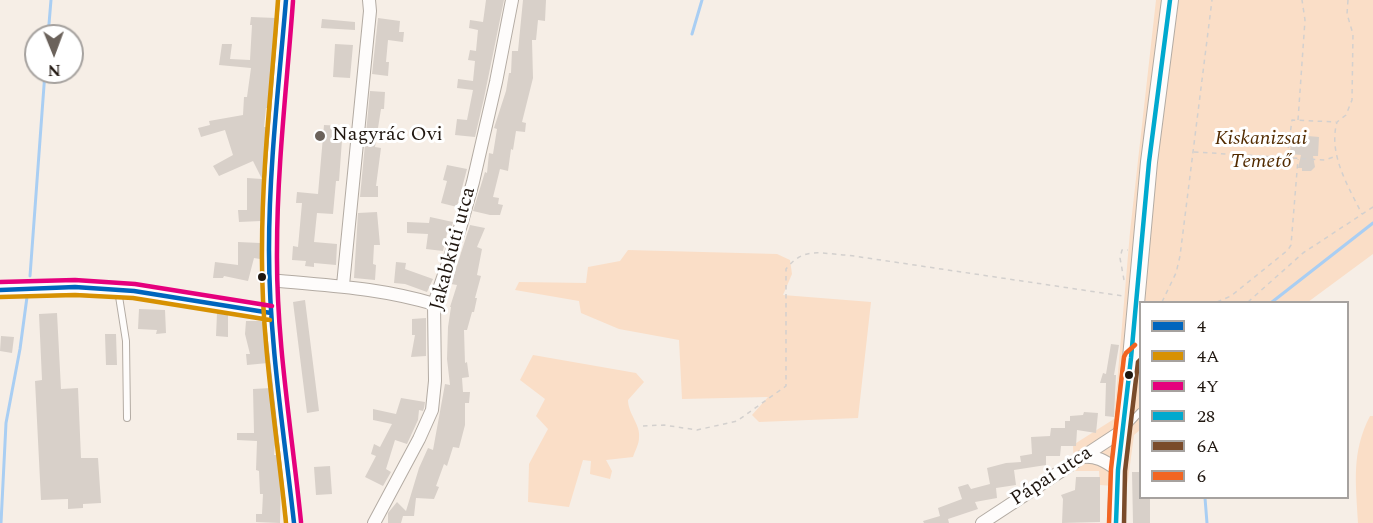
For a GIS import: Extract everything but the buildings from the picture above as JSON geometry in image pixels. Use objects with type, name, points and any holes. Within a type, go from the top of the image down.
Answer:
[{"type":"main road","points":[[1140,301],[1149,162],[1170,0]]},
{"type":"main road","points":[[1116,523],[1122,431],[1136,354],[1139,310]]},
{"type":"street","points":[[286,0],[270,219],[270,280],[294,523]]},
{"type":"street","points":[[343,285],[370,11],[369,0]]},
{"type":"street","name":"Jakabkúti utca","points":[[374,523],[432,410],[435,381],[434,304],[473,182],[512,0]]},
{"type":"street","points":[[270,280],[343,285],[404,295],[434,304]]},
{"type":"street","points":[[0,290],[75,287],[117,289],[169,295],[272,313]]},
{"type":"street","name":"Pápai utca","points":[[982,523],[1122,431]]},
{"type":"street","points":[[1078,458],[1095,457],[1118,470]]},
{"type":"lane","points":[[117,289],[126,341],[127,418]]},
{"type":"lane","points":[[1122,431],[1139,413]]},
{"type":"path","points":[[1163,301],[1176,273],[1180,255],[1212,0]]},
{"type":"path","points":[[1298,120],[1305,20],[1302,0]]},
{"type":"path","points":[[1287,158],[1292,120],[1337,122],[1346,115],[1352,100],[1353,34],[1347,14],[1348,0]]},
{"type":"path","points":[[1337,122],[1334,142],[1336,155],[1362,214]]},
{"type":"path","points":[[1193,152],[1325,160],[1336,155]]},
{"type":"path","points":[[1221,301],[1231,296],[1288,250],[1291,244],[1298,159]]},
{"type":"path","points":[[1250,301],[1303,253],[1373,207]]},
{"type":"path","points":[[643,426],[664,425],[697,430],[737,421],[786,386],[786,269],[794,259],[805,253],[847,255],[1133,297]]},
{"type":"green space","name":"Kiskanizsai Temető","points":[[1156,0],[1373,0],[1373,254],[1309,301],[1139,301],[1139,431],[1134,435],[1127,487],[1100,485],[1099,471],[1074,471],[1073,445],[1114,419],[1130,232]]},
{"type":"green space","points":[[628,250],[777,254],[790,260],[792,274],[783,295],[871,302],[858,418],[759,422],[752,415],[768,397],[682,399],[679,340],[619,329],[581,313],[579,301],[515,290],[519,282],[586,283],[588,267],[620,261]]},
{"type":"green space","points":[[533,355],[636,373],[644,382],[628,400],[639,433],[633,457],[606,460],[612,471],[610,479],[590,474],[591,461],[583,460],[569,507],[528,502],[529,464],[548,429],[536,416],[545,399],[520,380]]},
{"type":"green space","points":[[1370,416],[1373,416],[1373,523],[1358,523],[1357,456]]},
{"type":"waterway","points":[[49,24],[51,0]]},
{"type":"waterway","points":[[692,34],[702,0]]},
{"type":"waterway","points":[[30,276],[44,84]]},
{"type":"waterway","points":[[1273,301],[1373,223]]},
{"type":"waterway","points":[[1,523],[6,423],[27,297]]},
{"type":"waterway","points":[[1205,499],[1207,523]]},
{"type":"transit line","name":"4A","points":[[278,0],[264,188],[262,284],[267,353],[286,523]]},
{"type":"transit line","name":"4","points":[[286,0],[273,156],[269,250],[274,353],[294,523]]},
{"type":"transit line","name":"28","points":[[1116,523],[1118,470],[1149,162],[1170,0]]},
{"type":"transit line","name":"4Y","points":[[293,1],[279,188],[277,284],[282,352],[301,522]]},
{"type":"transit line","name":"4Y","points":[[0,282],[75,280],[135,284],[272,306]]},
{"type":"transit line","name":"4","points":[[0,290],[75,287],[134,291],[271,313]]},
{"type":"transit line","name":"4A","points":[[0,297],[75,295],[133,298],[270,320]]},
{"type":"transit line","name":"6","points":[[1109,523],[1111,469],[1124,357],[1135,345]]},
{"type":"transit line","name":"6A","points":[[1124,523],[1125,471],[1139,361]]},
{"type":"place","name":"Nagyrác Ovi","points":[[320,136]]}]
